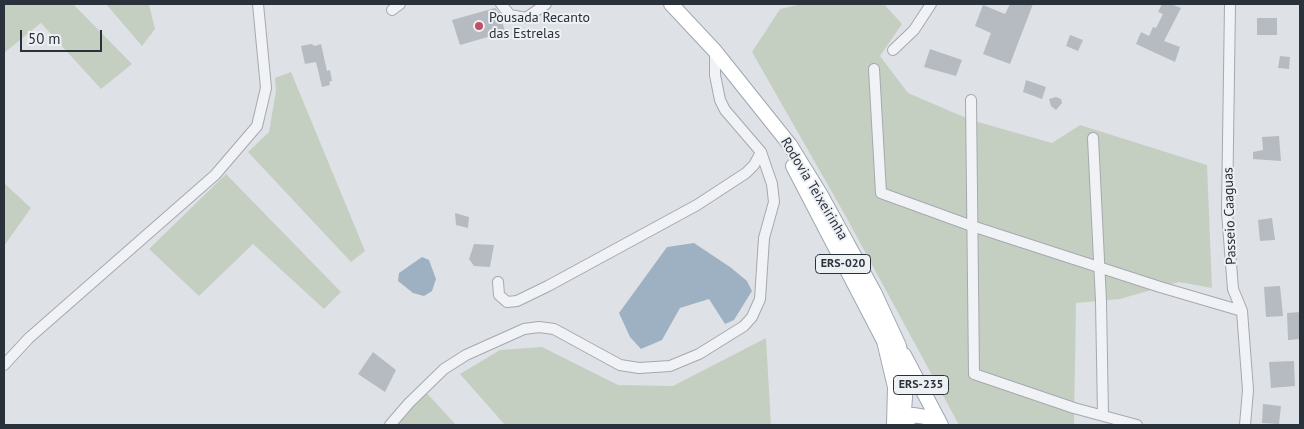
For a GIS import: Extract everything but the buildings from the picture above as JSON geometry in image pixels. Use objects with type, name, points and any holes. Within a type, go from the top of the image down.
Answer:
[{"type":"main road","name":"Rodovia Teixeirinha","points":[[672,4],[715,51],[790,145],[822,197],[874,292],[899,346],[906,383],[901,423]]},
{"type":"main road","name":"Rodovia Teixeirinha","points":[[771,123],[884,341],[901,423]]},
{"type":"main road","name":"ERS-235","points":[[899,346],[941,425]]},
{"type":"main road","points":[[901,423],[913,415],[926,417],[936,425]]},
{"type":"street","points":[[4,365],[29,338],[215,175],[257,126],[266,88],[258,4]]},
{"type":"street","points":[[501,4],[510,14],[526,18],[546,4]]},
{"type":"street","points":[[893,50],[914,30],[931,4]]},
{"type":"street","name":"Passeio Caaguas","points":[[1230,4],[1227,212],[1233,290],[1242,311],[1248,390],[1245,425]]},
{"type":"street","points":[[390,425],[409,403],[444,369],[466,355],[524,330],[539,327],[554,329],[620,365],[639,368],[670,366],[699,354],[744,326],[752,317],[760,299],[764,238],[774,202],[772,184],[761,152],[725,110],[720,100],[715,51]]},
{"type":"street","points":[[874,69],[881,193],[972,226],[1242,311]]},
{"type":"street","points":[[971,100],[974,374],[1074,408],[1137,425]]},
{"type":"street","points":[[1093,138],[1100,267],[1103,415]]},
{"type":"street","points":[[498,282],[499,295],[507,302],[517,301],[548,286],[697,205],[746,173],[754,165],[761,152]]},
{"type":"green space","points":[[4,4],[73,4],[132,64],[101,89],[41,23],[4,53]]},
{"type":"green space","points":[[106,4],[149,4],[155,29],[142,46]]},
{"type":"green space","points":[[802,4],[884,4],[902,24],[880,56],[908,93],[971,120],[1052,143],[1080,125],[1207,165],[1212,288],[1179,282],[1120,299],[1076,303],[1074,425],[959,425],[845,215],[752,52],[780,9]]},
{"type":"green space","points":[[291,72],[365,251],[351,262],[248,152],[269,132],[276,91],[275,78]]},
{"type":"green space","points":[[226,174],[341,292],[324,309],[253,244],[199,296],[149,249]]},
{"type":"green space","points":[[4,183],[31,208],[4,246]]},
{"type":"green space","points":[[766,338],[771,425],[505,425],[460,374],[500,350],[542,347],[618,385],[673,386]]},
{"type":"green space","points":[[425,391],[456,425],[396,425]]},
{"type":"water","points":[[694,243],[747,281],[752,291],[734,320],[725,324],[709,299],[680,308],[662,340],[641,349],[630,337],[619,313],[667,247]]},
{"type":"water","points":[[422,257],[429,260],[436,279],[432,291],[424,296],[413,293],[398,281],[399,273]]},
{"type":"place","name":"Pousada Recanto das Estrelas","points":[[479,26]]}]
